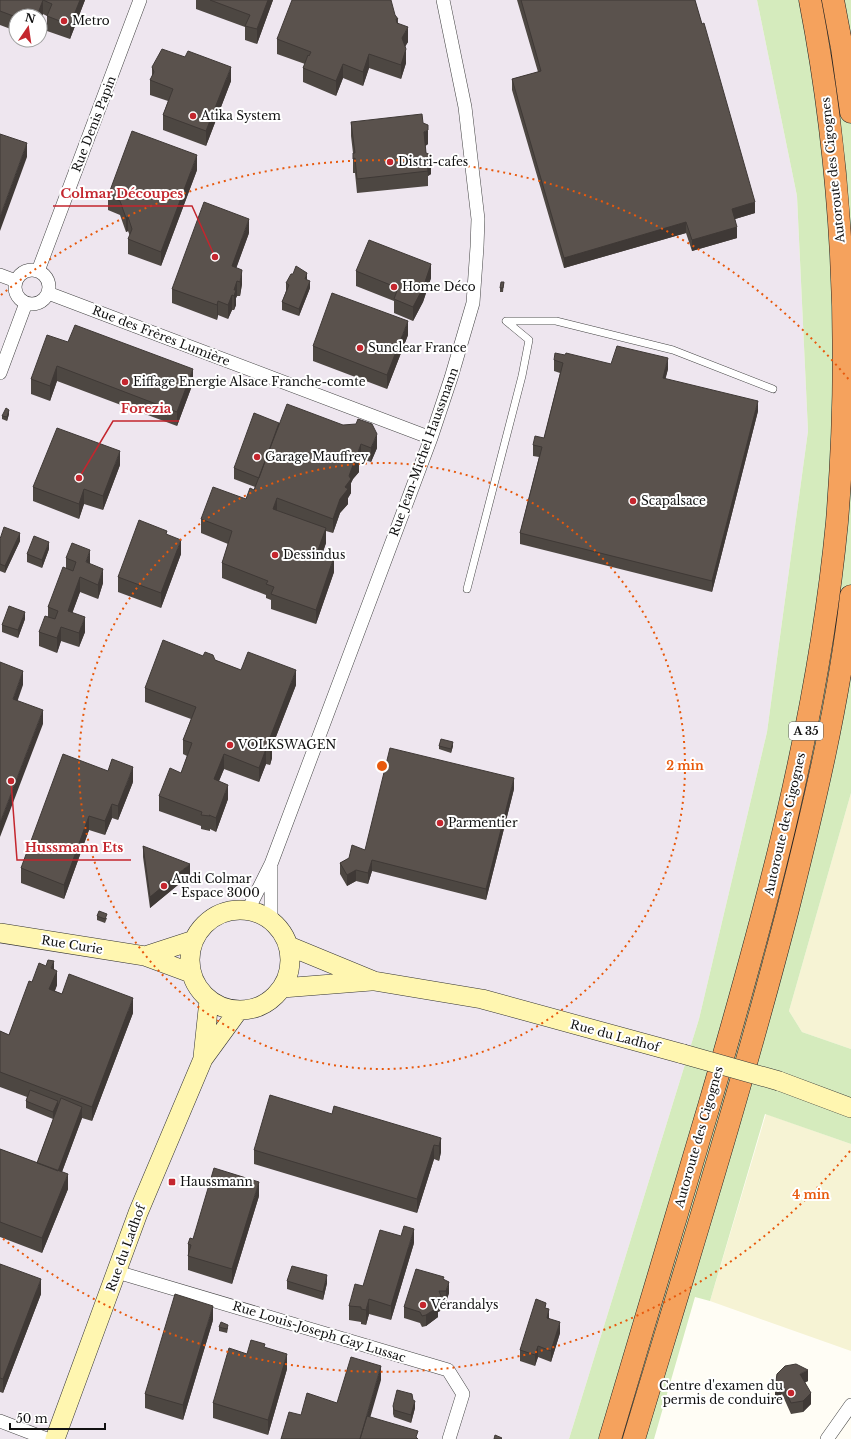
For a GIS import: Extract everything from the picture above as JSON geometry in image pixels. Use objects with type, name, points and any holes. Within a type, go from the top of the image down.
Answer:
[{"type":"highway","name":"Autoroute des Cigognes","points":[[610,1439],[760,927],[802,753],[818,666],[837,522],[842,441],[844,368],[843,298],[839,217],[832,139],[820,48],[810,0]]},
{"type":"highway","name":"Autoroute des Cigognes","points":[[833,0],[842,48],[851,112]]},
{"type":"highway","name":"Autoroute des Cigognes","points":[[634,1439],[754,1037],[784,926],[824,757],[841,671],[851,596]]},
{"type":"main road","points":[[232,910],[248,910],[270,920],[282,932],[289,946],[290,968],[282,988],[263,1005],[238,1010],[209,1000],[198,988],[191,973],[190,956],[194,940],[203,926],[216,916],[232,910]]},
{"type":"main road","name":"Rue Curie","points":[[0,933],[145,956],[191,973]]},
{"type":"main road","name":"Rue Curie","points":[[145,956],[194,940]]},
{"type":"main road","name":"Rue du Ladhof","points":[[289,946],[374,981],[482,999],[779,1081],[851,1108]]},
{"type":"main road","name":"Rue du Ladhof","points":[[282,988],[374,981]]},
{"type":"main road","name":"Rue du Ladhof","points":[[202,1059],[209,1000]]},
{"type":"main road","name":"Rue du Ladhof","points":[[55,1439],[138,1213],[202,1059],[238,1010]]},
{"type":"street","name":"Rue Denis Papin","points":[[38,271],[140,0]]},
{"type":"street","name":"Rue Jean-Michel Haussmann","points":[[248,910],[271,864],[431,438],[451,378],[473,303],[478,219],[466,107],[444,0]]},
{"type":"street","points":[[38,271],[48,280],[48,293],[45,299],[39,302],[26,303],[17,294],[16,281],[25,272],[38,271]]},
{"type":"street","points":[[0,275],[16,281]]},
{"type":"street","name":"Rue des Frères Lumière","points":[[48,293],[431,438]]},
{"type":"street","points":[[0,373],[26,303]]},
{"type":"street","name":"Rue Jean-Michel Haussmann","points":[[270,920],[271,864]]},
{"type":"street","name":"Rue Louis-Joseph Gay Lussac","points":[[117,1272],[448,1370],[462,1394],[449,1439]]},
{"type":"street","points":[[827,1439],[851,1405]]},
{"type":"street","points":[[0,1421],[47,1439]]},
{"type":"lane","points":[[467,589],[522,376],[529,340],[506,321],[556,321],[673,350],[773,389]]},
{"type":"shaded area","points":[[0,0],[757,0],[797,196],[808,431],[767,732],[699,1019],[569,1439],[0,1439]]},
{"type":"shaded area","points":[[851,793],[851,1049],[802,1032],[789,1011]]},
{"type":"shaded area","points":[[766,1114],[851,1144],[851,1351],[710,1301]]},
{"type":"green space","points":[[757,0],[851,0],[851,793],[789,1011],[802,1032],[851,1049],[851,1144],[765,1114],[710,1301],[695,1297],[654,1439],[569,1439],[699,1019],[767,732],[808,431],[797,196]]},
{"type":"building","points":[[0,0],[43,0],[40,8],[8,8],[8,14],[0,11]]},
{"type":"building","points":[[43,0],[80,0],[70,25],[48,16],[52,4]]},
{"type":"building","points":[[210,0],[268,0],[257,29],[245,26],[250,15]]},
{"type":"building","points":[[292,0],[391,0],[395,15],[398,19],[396,19],[397,23],[408,27],[402,38],[406,49],[401,65],[369,54],[363,72],[343,64],[336,81],[303,68],[308,55],[309,56],[311,52],[277,39]]},
{"type":"building","points":[[521,0],[695,0],[702,24],[704,23],[755,202],[732,209],[737,227],[692,240],[686,222],[564,258],[512,79],[541,71]]},
{"type":"building","name":"Atika System","points":[[162,49],[185,57],[188,51],[231,67],[206,131],[163,115],[173,89],[150,80],[154,72],[152,67]]},
{"type":"building","name":"Distri-cafes","points":[[422,114],[423,123],[428,125],[428,130],[424,132],[426,153],[431,155],[431,159],[427,162],[428,171],[357,179],[355,158],[353,159],[353,153],[355,153],[351,122]]},
{"type":"building","points":[[132,131],[197,155],[161,252],[128,239],[132,229],[128,217],[126,218],[120,201],[108,196]]},
{"type":"building","points":[[0,134],[27,143],[0,217]]},
{"type":"building","points":[[204,202],[249,219],[232,266],[242,270],[240,282],[237,281],[234,296],[232,295],[228,305],[218,301],[217,305],[172,289]]},
{"type":"building","name":"Home Déco","points":[[369,240],[431,264],[423,288],[413,307],[394,299],[398,288],[356,271]]},
{"type":"building","points":[[296,266],[307,273],[305,279],[310,281],[299,309],[282,302],[289,285],[286,283],[291,274],[293,274]]},
{"type":"building","points":[[501,282],[504,282],[503,288],[500,288]]},
{"type":"building","name":"Sunclear France","points":[[332,293],[408,321],[387,375],[313,346]]},
{"type":"building","name":"Eiffage Energie Alsace Franche-comte","points":[[75,325],[193,369],[177,412],[57,366],[50,386],[31,379],[47,335],[68,342]]},
{"type":"building","name":"Scapalsace","points":[[617,346],[668,358],[663,378],[758,401],[712,581],[520,533],[542,447],[533,445],[535,436],[544,438],[563,363],[554,360],[555,353],[565,355],[566,353],[611,364]]},
{"type":"building","points":[[287,404],[343,425],[356,424],[358,419],[372,424],[377,434],[371,448],[361,444],[357,455],[359,458],[353,465],[349,476],[351,479],[345,487],[348,489],[340,499],[333,519],[277,498],[273,509],[326,528],[318,550],[334,557],[316,610],[271,594],[274,587],[266,584],[268,581],[222,563],[232,531],[201,519],[213,487],[246,499],[250,488],[254,490]]},
{"type":"building","points":[[6,408],[9,410],[7,417],[2,416]]},
{"type":"building","name":"Garage Mauffrey","points":[[254,413],[279,423],[259,478],[234,468]]},
{"type":"building","points":[[57,428],[120,451],[103,496],[84,489],[79,504],[33,487]]},
{"type":"building","points":[[139,520],[167,531],[166,534],[181,540],[161,593],[118,577]]},
{"type":"building","points":[[4,527],[20,533],[5,566],[0,564],[0,539]]},
{"type":"building","points":[[34,536],[49,542],[42,560],[27,554]]},
{"type":"building","points":[[72,543],[90,550],[86,562],[103,569],[98,585],[80,577],[68,611],[85,617],[79,633],[61,627],[57,638],[39,632],[45,616],[55,619],[58,611],[48,607],[63,567],[73,571],[76,562],[66,558]]},
{"type":"building","points":[[9,606],[25,612],[18,630],[2,625]]},
{"type":"building","name":"VOLKSWAGEN","points":[[163,640],[203,656],[205,652],[213,655],[215,660],[241,670],[248,652],[296,670],[268,743],[272,744],[270,751],[266,749],[259,768],[224,754],[214,779],[228,785],[216,818],[209,815],[210,816],[201,815],[202,812],[159,796],[170,768],[181,773],[192,743],[183,740],[196,707],[145,688]]},
{"type":"building","points":[[0,662],[23,671],[13,699],[43,710],[0,823]]},
{"type":"building","points":[[441,739],[453,742],[451,749],[439,746]]},
{"type":"building","name":"Parmentier","points":[[390,748],[514,778],[486,889],[372,860],[368,873],[356,870],[347,875],[340,863],[349,858],[352,845],[365,850]]},
{"type":"building","points":[[63,754],[108,771],[112,759],[133,767],[118,806],[112,804],[105,821],[89,816],[64,885],[21,868]]},
{"type":"building","points":[[143,846],[190,864],[150,897]]},
{"type":"building","points":[[99,911],[107,914],[105,919],[97,916]]},
{"type":"building","points":[[48,960],[54,961],[51,968],[57,971],[49,989],[62,994],[69,974],[133,998],[92,1107],[0,1072],[0,1031],[9,1035],[29,981],[32,982],[39,963],[46,966]]},
{"type":"building","points":[[30,1090],[58,1101],[53,1112],[26,1101]]},
{"type":"building","points":[[270,1095],[332,1114],[334,1106],[441,1138],[439,1146],[434,1145],[417,1199],[254,1150]]},
{"type":"building","points":[[61,1098],[82,1107],[58,1171],[37,1163]]},
{"type":"building","points":[[0,1149],[68,1174],[42,1238],[0,1222]]},
{"type":"building","points":[[214,1168],[259,1182],[232,1269],[188,1256],[191,1245],[188,1244],[190,1238],[193,1239]]},
{"type":"building","points":[[404,1226],[414,1229],[391,1306],[369,1299],[366,1310],[361,1309],[361,1307],[349,1306],[355,1284],[363,1286],[380,1230],[401,1236]]},
{"type":"building","points":[[0,1264],[41,1279],[3,1379],[0,1378]]},
{"type":"building","points":[[292,1266],[327,1275],[323,1292],[287,1281]]},
{"type":"building","points":[[416,1269],[444,1277],[443,1279],[449,1282],[446,1291],[439,1291],[441,1296],[440,1300],[436,1302],[438,1307],[422,1316],[420,1312],[404,1307]]},
{"type":"building","points":[[175,1294],[213,1306],[183,1405],[145,1394]]},
{"type":"building","points":[[536,1299],[546,1303],[545,1308],[549,1309],[547,1318],[560,1322],[551,1351],[538,1346],[535,1355],[520,1350]]},
{"type":"building","points":[[221,1322],[228,1325],[227,1329],[219,1327]]},
{"type":"building","points":[[251,1340],[265,1344],[264,1347],[287,1354],[268,1420],[213,1403],[229,1348],[247,1354]]},
{"type":"building","points":[[351,1357],[381,1366],[360,1439],[281,1439],[289,1412],[301,1415],[307,1393],[337,1403]]},
{"type":"building","points":[[796,1364],[808,1370],[800,1374],[811,1393],[803,1401],[791,1403],[782,1383],[775,1387],[777,1374],[785,1366]]},
{"type":"building","points":[[397,1390],[412,1394],[413,1400],[415,1401],[411,1415],[394,1410],[393,1406]]},
{"type":"building","points":[[367,1416],[418,1431],[416,1437],[418,1439],[360,1439]]},
{"type":"building","points":[[495,1435],[502,1438],[494,1439]]},
{"type":"place","name":"Metro","points":[[64,21]]},
{"type":"place","name":"Atika System","points":[[193,116]]},
{"type":"place","name":"Distri-cafes","points":[[390,162]]},
{"type":"place","name":"Colmar Découpes","points":[[215,257]]},
{"type":"place","name":"Home Déco","points":[[394,287]]},
{"type":"place","name":"Sunclear France","points":[[360,348]]},
{"type":"place","name":"Eiffage Energie Alsace Franche-comte","points":[[125,382]]},
{"type":"place","name":"Garage Mauffrey","points":[[257,457]]},
{"type":"place","name":"Forezia","points":[[79,478]]},
{"type":"place","name":"Scapalsace","points":[[633,501]]},
{"type":"place","name":"Dessindus","points":[[275,555]]},
{"type":"place","name":"VOLKSWAGEN","points":[[230,745]]},
{"type":"place","name":"Hussmann Ets","points":[[11,781]]},
{"type":"place","name":"Parmentier","points":[[440,823]]},
{"type":"place","name":"Audi Colmar - Espace 3000","points":[[164,886]]},
{"type":"place","name":"Haussmann","points":[[172,1182]]},
{"type":"place","name":"Vérandalys","points":[[423,1305]]},
{"type":"place","name":"Centre d'examen du permis de conduire","points":[[791,1393]]}]
